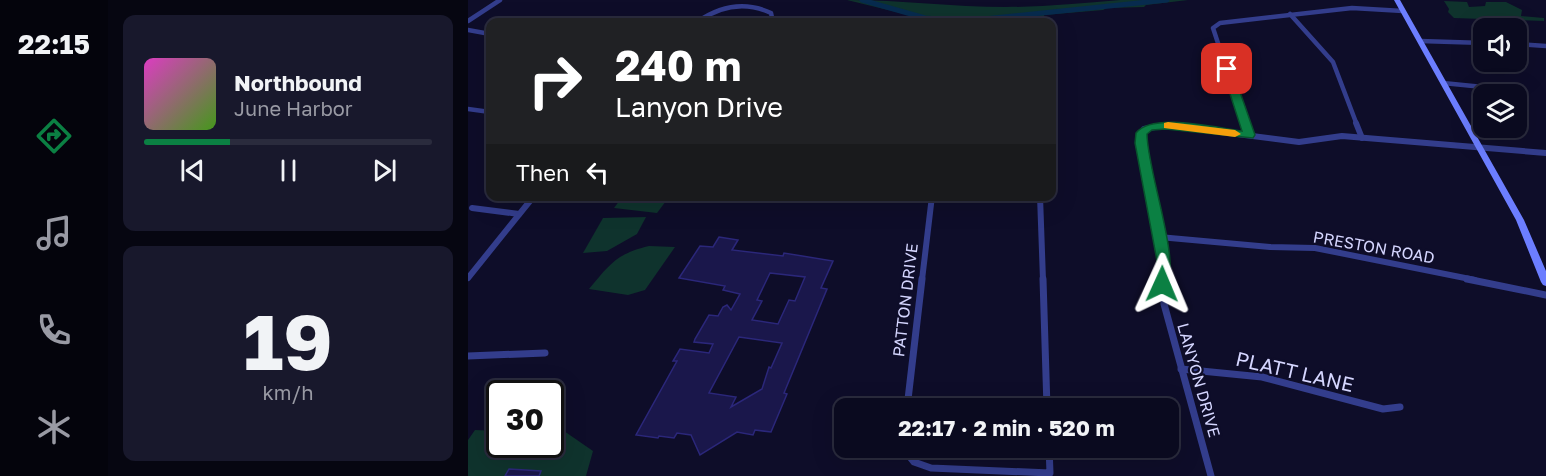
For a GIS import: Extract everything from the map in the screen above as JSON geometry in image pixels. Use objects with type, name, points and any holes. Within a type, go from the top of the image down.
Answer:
[{"type":"street","points":[[468,21],[500,0]]},
{"type":"street","points":[[1397,0],[1520,220],[1546,282]]},
{"type":"street","points":[[704,18],[721,9],[751,5],[763,8],[771,13],[772,18]]},
{"type":"street","points":[[1249,135],[1213,28],[1220,23],[1352,8],[1403,11]]},
{"type":"street","points":[[1290,14],[1333,62],[1362,138]]},
{"type":"street","points":[[468,30],[486,33]]},
{"type":"street","points":[[1420,41],[1473,43]]},
{"type":"street","points":[[1527,45],[1546,46]]},
{"type":"street","points":[[1443,83],[1473,86]]},
{"type":"street","points":[[468,109],[486,111]]},
{"type":"street","name":"LANYON DRIVE","points":[[1211,476],[1164,304],[1164,261],[1141,143],[1144,129],[1166,125],[1299,142],[1334,136],[1546,153]]},
{"type":"street","points":[[468,278],[530,201]]},
{"type":"street","name":"PATTON DRIVE","points":[[908,398],[931,201]]},
{"type":"street","points":[[1040,201],[1047,398]]},
{"type":"street","points":[[472,208],[519,214]]},
{"type":"street","name":"PRESTON ROAD","points":[[1159,237],[1270,247],[1315,248],[1546,295]]},
{"type":"street","points":[[468,356],[546,353]]},
{"type":"street","name":"PLATT LANE","points":[[1182,369],[1262,377],[1383,409],[1400,407]]},
{"type":"street","points":[[911,458],[914,462],[931,468],[1050,474],[1049,458]]},
{"type":"green space","points":[[847,0],[1006,7],[1120,0],[1188,0],[1144,7],[1107,8],[1044,15],[1044,18],[1042,16],[921,18]]},
{"type":"green space","points":[[1444,1],[1467,2],[1469,7],[1485,6],[1486,2],[1506,2],[1522,10],[1521,16],[1544,18],[1544,21],[1527,20],[1527,18],[1454,18],[1448,12],[1449,9]]},
{"type":"green space","points":[[619,201],[666,201],[657,213],[614,208]]},
{"type":"green space","points":[[646,217],[637,234],[607,251],[583,253],[603,218]]},
{"type":"green space","points":[[649,246],[675,247],[645,290],[628,295],[589,289],[614,261]]},
{"type":"green space","points":[[475,430],[486,430],[486,458],[564,458],[564,431],[593,451],[586,476],[468,476],[468,440]]},
{"type":"building","points":[[719,237],[738,240],[732,250],[783,256],[784,253],[833,261],[821,288],[827,289],[784,393],[787,394],[771,432],[755,430],[753,435],[737,432],[700,455],[691,435],[677,433],[674,438],[659,436],[658,438],[636,435],[677,361],[673,361],[680,349],[709,353],[713,344],[694,342],[695,339],[709,315],[718,316],[723,307],[727,305],[731,310],[740,294],[723,290],[725,286],[679,278],[700,246],[713,247]],"holes":[[[770,273],[805,277],[795,301],[789,300],[778,324],[752,320],[762,301],[757,300]],[[739,337],[782,343],[771,368],[769,367],[762,389],[731,407],[736,397],[709,393]]]},
{"type":"building","points":[[509,469],[541,471],[539,476],[505,476]]},
{"type":"waterway","points":[[862,0],[925,18]]},
{"type":"waterway","points":[[994,18],[1167,0]]},
{"type":"slow traffic","points":[[1168,126],[1235,134]]},
{"type":"route","points":[[1162,284],[1164,261],[1141,143],[1142,133],[1149,127],[1166,125],[1249,135],[1227,69]]}]
